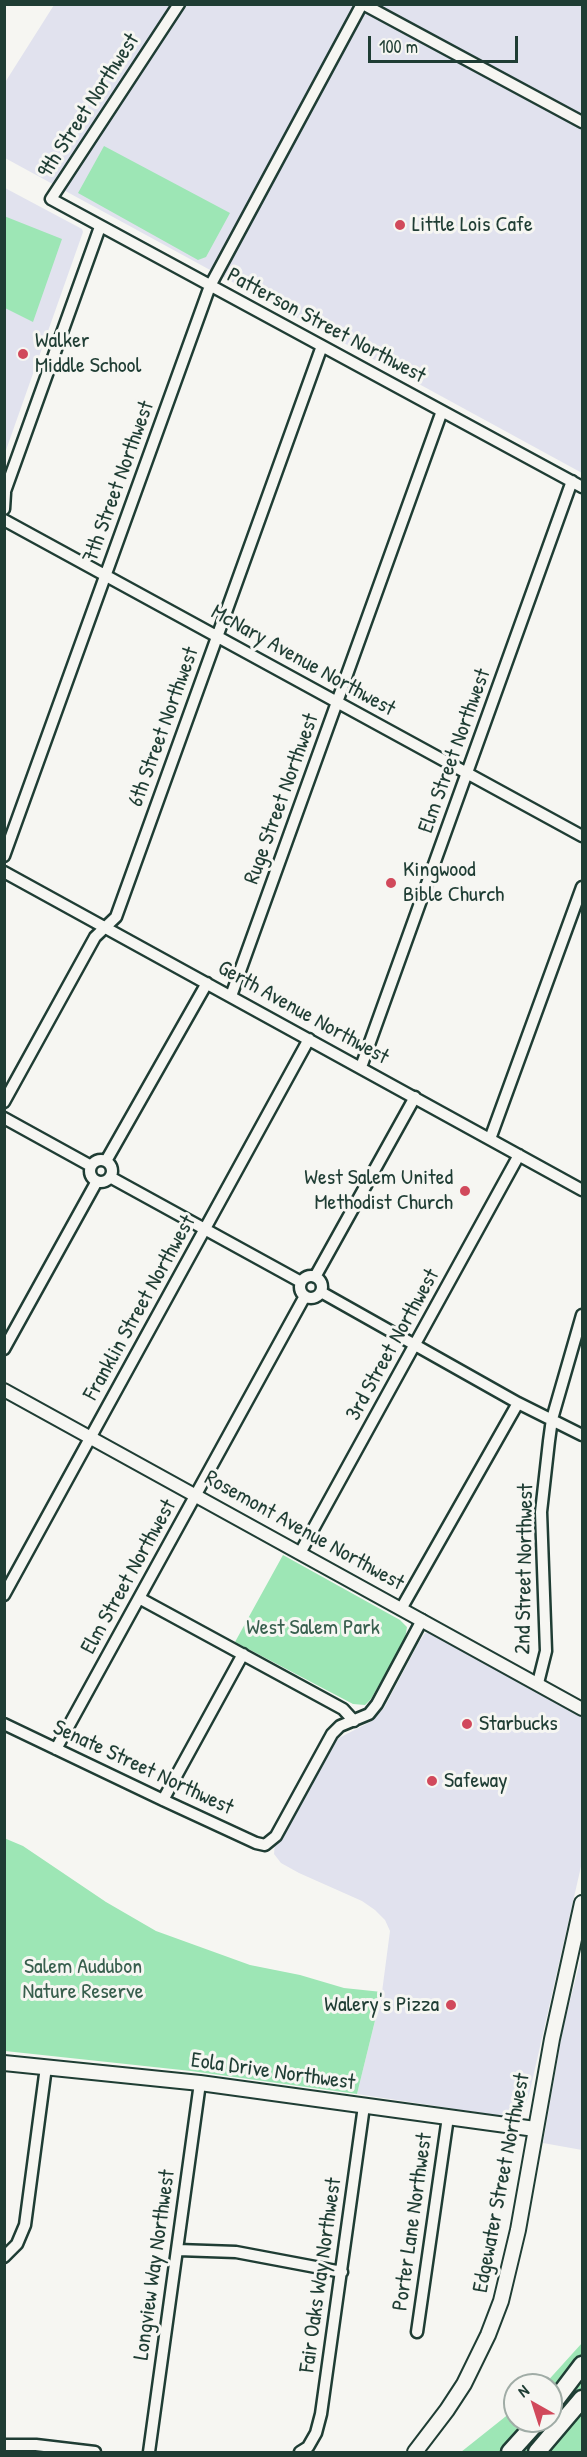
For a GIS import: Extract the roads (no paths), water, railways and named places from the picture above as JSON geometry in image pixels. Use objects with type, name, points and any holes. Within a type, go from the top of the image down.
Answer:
[{"type":"highway","points":[[563,2390],[582,2365]]},
{"type":"highway","points":[[537,2452],[582,2399]]},
{"type":"highway","points":[[510,2452],[527,2433]]},
{"type":"main road","name":"Edgewater Street Northwest","points":[[415,2452],[464,2384],[488,2335],[501,2301],[518,2230],[552,2039],[582,1903]]},
{"type":"main road","name":"Eola Drive Northwest","points":[[4,2063],[200,2083],[535,2129]]},
{"type":"street","name":"9th Street Northwest","points":[[51,199],[178,4]]},
{"type":"street","points":[[362,4],[582,122]]},
{"type":"street","name":"7th Street Northwest","points":[[4,856],[210,286],[362,4]]},
{"type":"street","name":"Patterson Street Northwest","points":[[51,199],[582,487]]},
{"type":"street","points":[[4,509],[5,493],[100,226]]},
{"type":"street","name":"6th Street Northwest","points":[[4,1102],[95,937],[116,917],[322,346]]},
{"type":"street","name":"Ruge Street Northwest","points":[[231,996],[442,411]]},
{"type":"street","name":"Elm Street Northwest","points":[[361,1067],[572,481]]},
{"type":"street","name":"McNary Avenue Northwest","points":[[4,520],[582,836]]},
{"type":"street","name":"Gerth Avenue Northwest","points":[[4,872],[582,1190]]},
{"type":"street","points":[[490,1139],[582,887]]},
{"type":"street","points":[[106,1161],[207,982]]},
{"type":"street","name":"Franklin Street Northwest","points":[[4,1595],[309,1039]]},
{"type":"street","points":[[315,1277],[415,1097]]},
{"type":"street","points":[[4,1118],[91,1166]]},
{"type":"street","name":"3rd Street Northwest","points":[[300,1553],[519,1155]]},
{"type":"street","points":[[99,1160],[106,1161],[112,1171],[110,1177],[102,1182],[97,1181],[90,1172],[91,1166],[99,1160]]},
{"type":"street","points":[[110,1177],[301,1282]]},
{"type":"street","points":[[4,1348],[97,1181]]},
{"type":"street","points":[[315,1277],[322,1286],[321,1292],[316,1296],[305,1296],[300,1288],[301,1282],[304,1278],[315,1277]]},
{"type":"street","points":[[321,1292],[518,1403],[582,1435]]},
{"type":"street","name":"Elm Street Northwest","points":[[56,1749],[305,1296]]},
{"type":"street","name":"2nd Street Northwest","points":[[538,1683],[546,1651],[541,1512],[552,1419],[582,1315]]},
{"type":"street","name":"Rosemont Avenue Northwest","points":[[4,1390],[582,1709]]},
{"type":"street","points":[[401,1609],[518,1403]]},
{"type":"street","points":[[139,1598],[343,1709],[354,1721],[369,1714],[377,1704],[422,1620]]},
{"type":"street","points":[[163,1800],[243,1654]]},
{"type":"street","name":"Senate Street Northwest","points":[[4,1724],[163,1800],[256,1843],[265,1845],[276,1836],[332,1734],[340,1726],[354,1721]]},
{"type":"street","points":[[4,2257],[17,2244],[26,2225],[46,2067]]},
{"type":"street","name":"Longview Way Northwest","points":[[149,2452],[200,2083]]},
{"type":"street","name":"Fair Oaks Way Northwest","points":[[304,2450],[316,2433],[321,2414],[364,2106]]},
{"type":"street","name":"Porter Lane Northwest","points":[[417,2332],[448,2117]]},
{"type":"street","points":[[177,2250],[236,2252],[342,2272]]},
{"type":"street","points":[[4,2445],[36,2445],[95,2452]]},
{"type":"place","name":"Little Lois Cafe","points":[[400,225]]},
{"type":"place","name":"Walker Middle School","points":[[23,354]]},
{"type":"place","name":"Kingwood Bible Church","points":[[391,883]]},
{"type":"place","name":"West Salem United Methodist Church","points":[[465,1191]]},
{"type":"place","name":"Starbucks","points":[[467,1724]]},
{"type":"place","name":"Safeway","points":[[432,1781]]},
{"type":"place","name":"Walery's Pizza","points":[[451,2005]]},
{"type":"park label","name":"West Salem Park","points":[[313,1628]]},
{"type":"park label","name":"Salem Audubon Nature Reserve","points":[[83,1980]]}]
